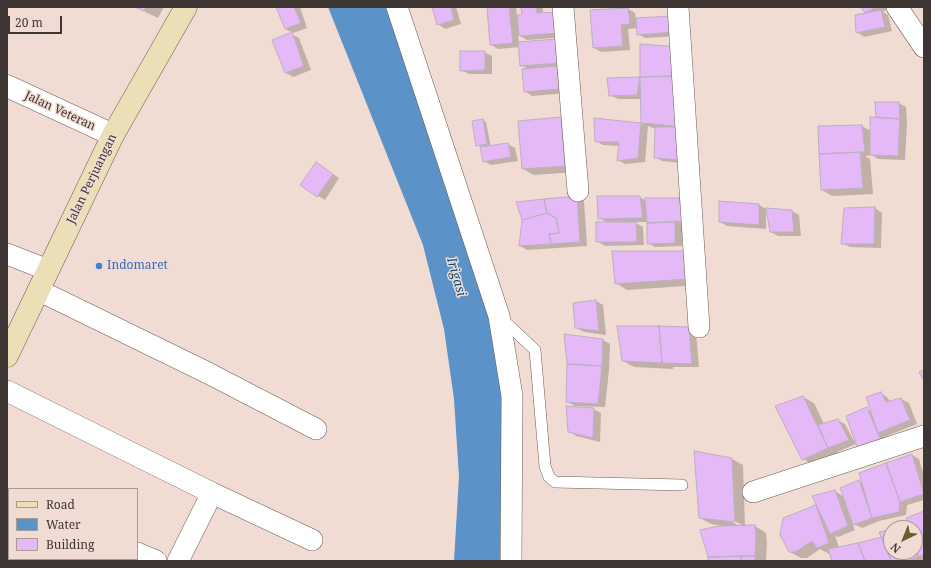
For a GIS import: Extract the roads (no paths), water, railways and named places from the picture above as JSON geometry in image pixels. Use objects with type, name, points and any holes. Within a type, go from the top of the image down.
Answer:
[{"type":"main road","name":"Jalan Perjuangan","points":[[9,347],[113,135],[186,7]]},
{"type":"street","points":[[396,7],[499,316],[512,396],[511,561]]},
{"type":"street","points":[[562,7],[578,191]]},
{"type":"street","points":[[678,7],[699,327]]},
{"type":"street","points":[[897,7],[924,47]]},
{"type":"street","name":"Jalan Veteran","points":[[7,86],[113,135]]},
{"type":"street","points":[[7,254],[48,270]]},
{"type":"street","points":[[38,290],[208,373],[316,429]]},
{"type":"street","points":[[7,391],[212,493],[312,540]]},
{"type":"street","points":[[754,492],[924,436]]},
{"type":"street","points":[[178,561],[212,493]]},
{"type":"street","points":[[138,553],[156,561]]},
{"type":"lane","points":[[499,316],[535,350],[545,466],[550,477],[555,482],[682,485]]},
{"type":"water","name":"Irigasi","points":[[328,7],[392,7],[506,369],[508,561],[454,561],[459,477],[454,399],[444,329],[423,245]]},
{"type":"place","name":"Indomaret","points":[[99,266]]}]
